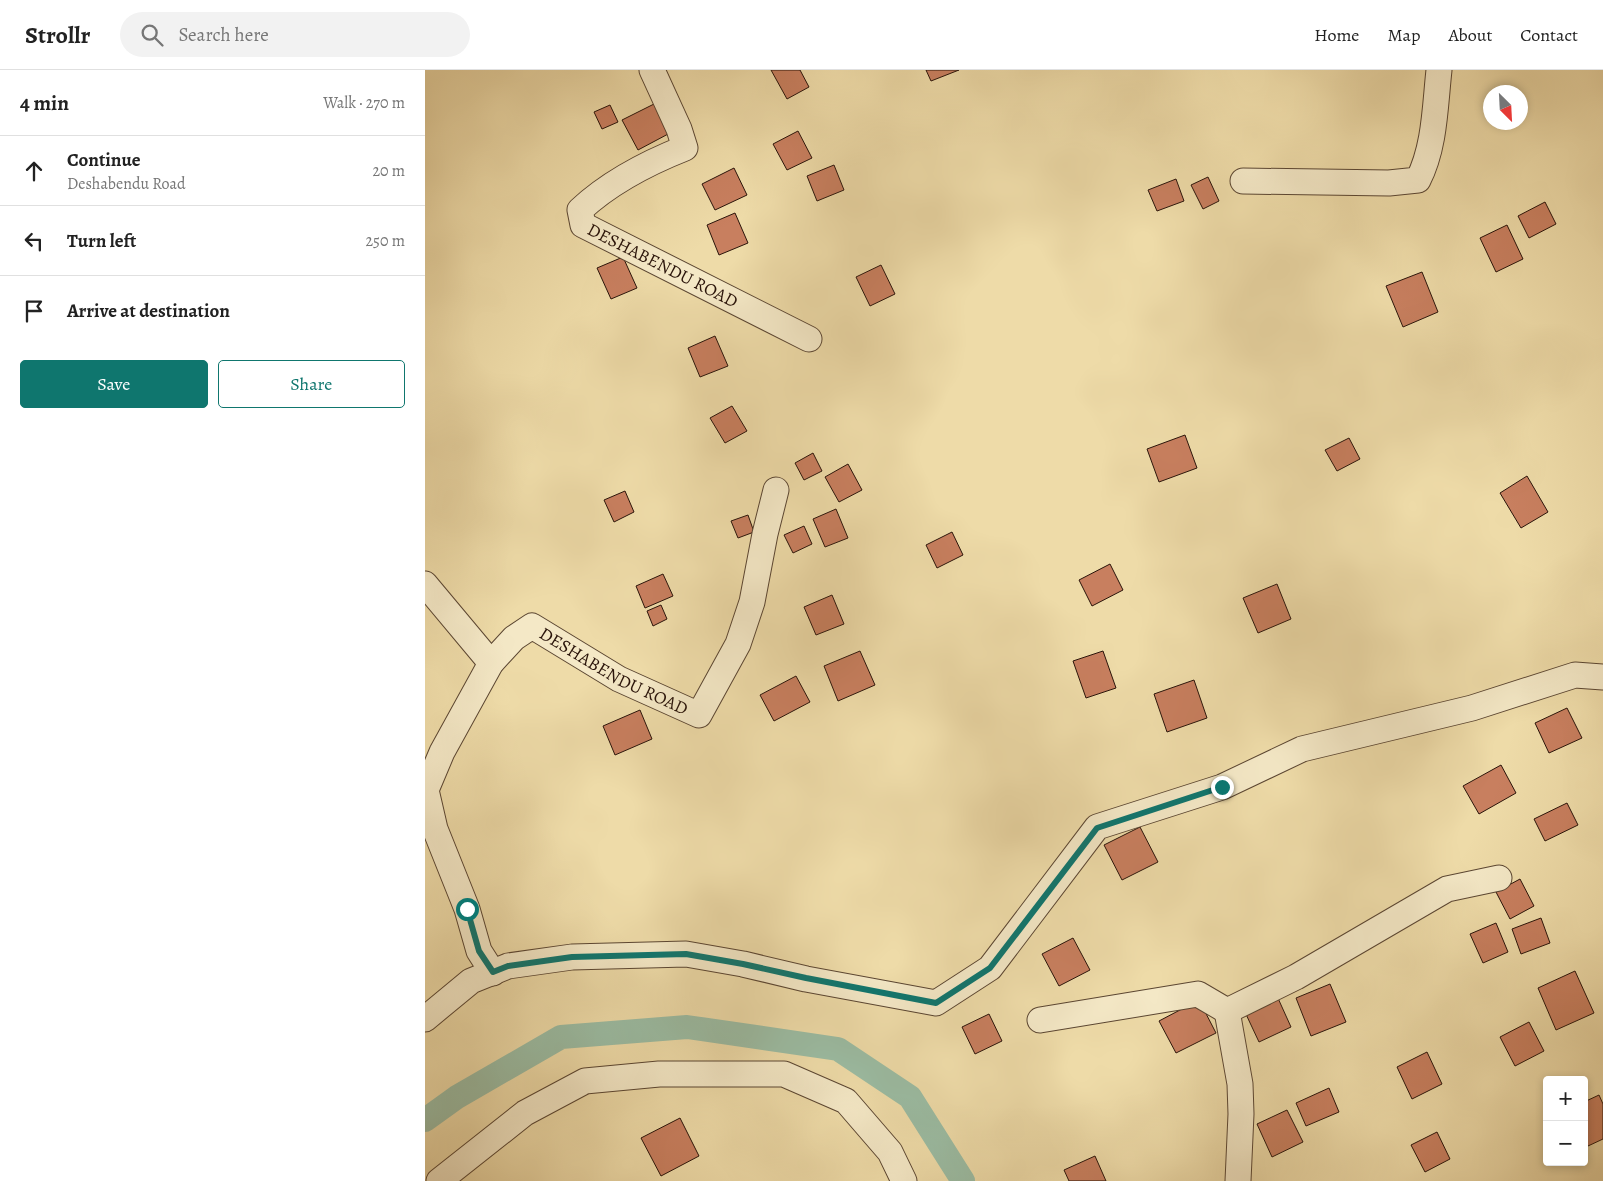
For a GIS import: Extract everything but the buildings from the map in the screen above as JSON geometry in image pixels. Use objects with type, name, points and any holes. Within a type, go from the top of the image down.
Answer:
[{"type":"street","name":"DESHABENDU ROAD","points":[[652,70],[685,148],[618,180],[595,197],[580,210],[583,225],[809,339]]},
{"type":"street","points":[[1243,181],[1389,183],[1418,180],[1426,164],[1439,70]]},
{"type":"street","name":"DESHABENDU ROAD","points":[[493,972],[479,951],[467,909],[435,829],[425,790],[442,752],[491,663],[513,638],[532,626],[619,679],[699,715],[738,644],[752,602],[765,534],[776,490]]},
{"type":"street","points":[[425,584],[491,663]]},
{"type":"street","points":[[425,1019],[471,981],[508,966],[572,957],[686,954],[936,1003],[990,968],[1097,828],[1222,787],[1302,749],[1472,708],[1575,675],[1603,677]]},
{"type":"street","points":[[1227,1010],[1296,977],[1447,889],[1499,878]]},
{"type":"street","points":[[1040,1020],[1198,994],[1227,1010]]},
{"type":"street","points":[[1227,1010],[1240,1084],[1241,1114],[1238,1181]]},
{"type":"street","points":[[439,1181],[525,1113],[585,1082],[669,1074],[784,1074],[846,1101],[890,1152],[904,1181]]},
{"type":"waterway","points":[[425,1120],[457,1097],[561,1037],[687,1027],[838,1049],[910,1097],[963,1181]]},
{"type":"route","points":[[467,909],[479,951],[493,972],[508,966],[572,957],[686,954],[936,1003],[990,968],[1097,828],[1222,787]]}]
